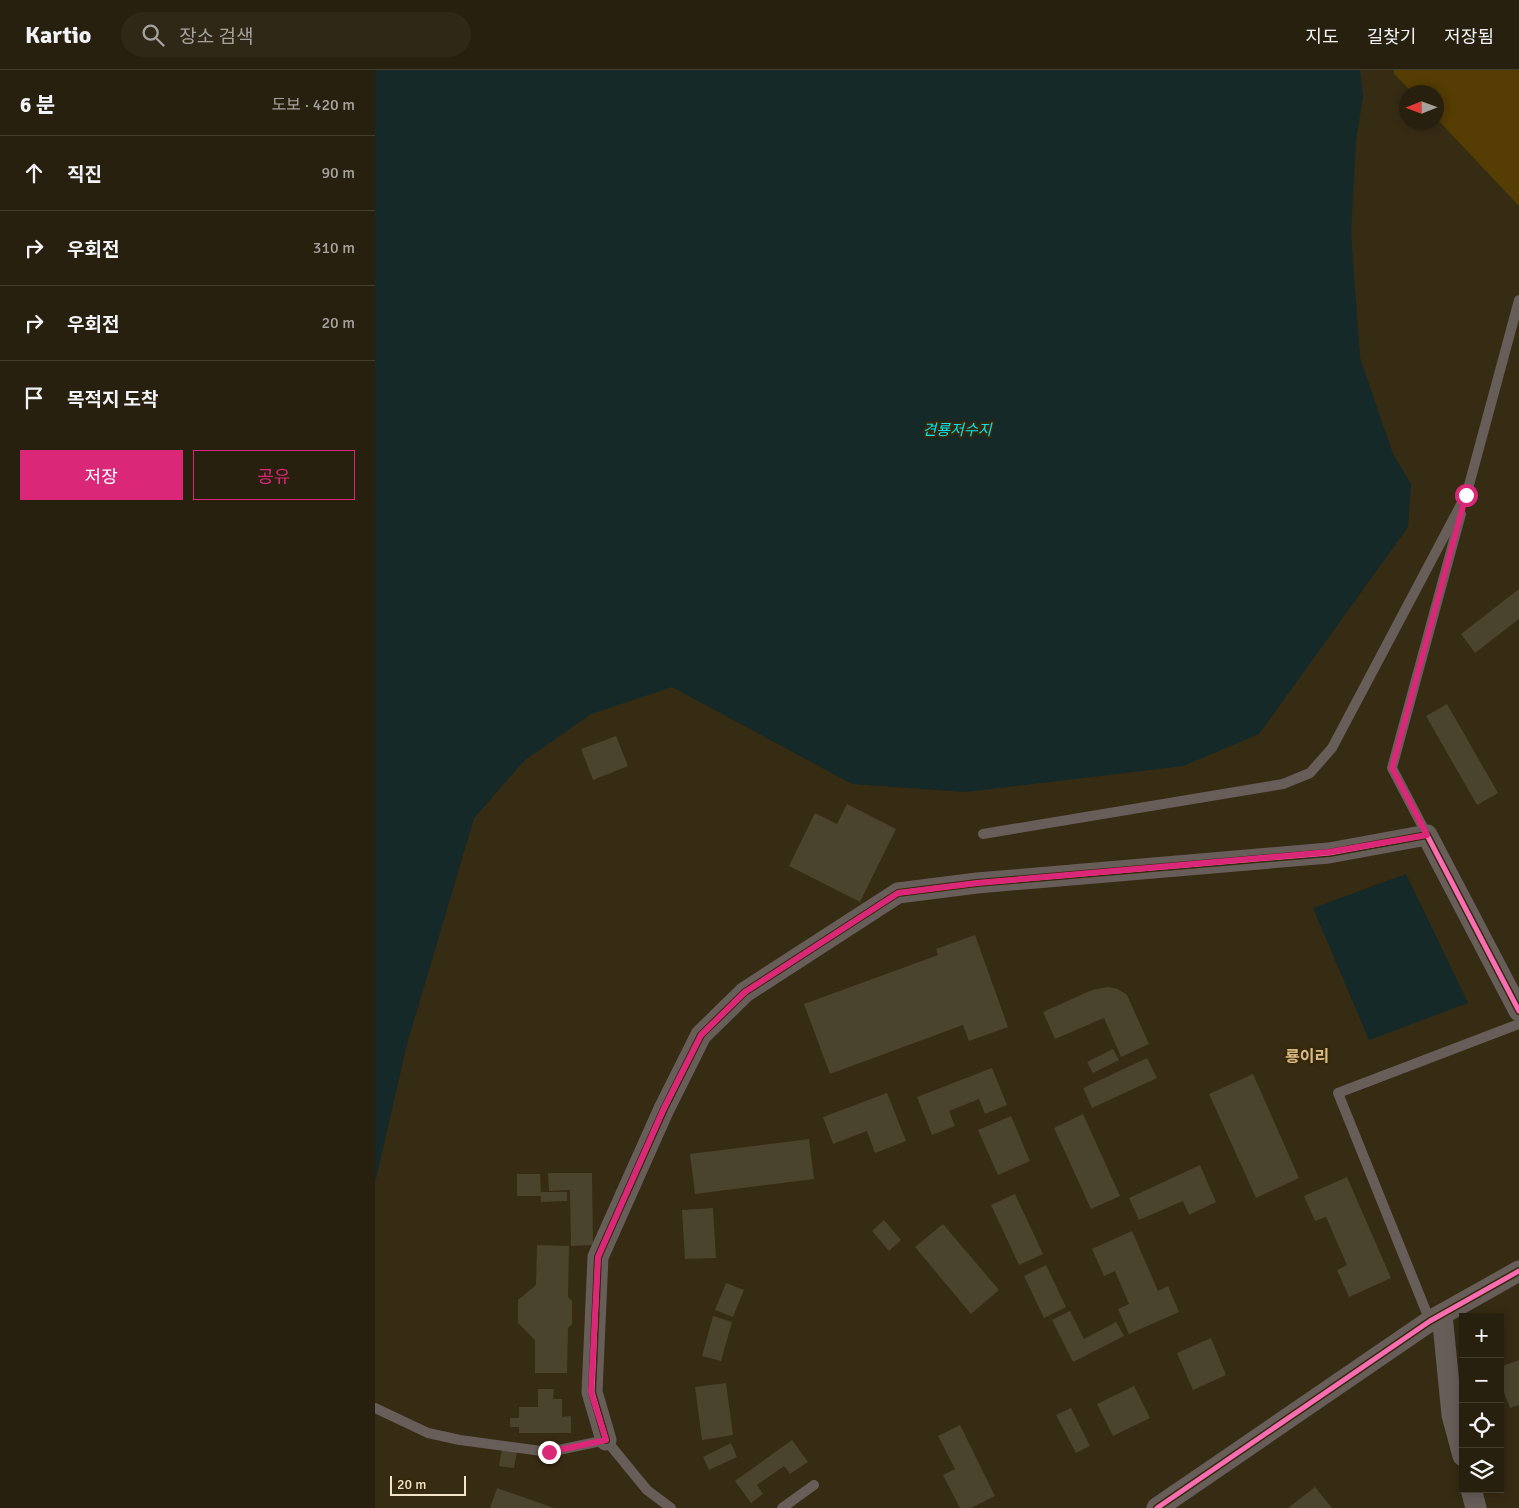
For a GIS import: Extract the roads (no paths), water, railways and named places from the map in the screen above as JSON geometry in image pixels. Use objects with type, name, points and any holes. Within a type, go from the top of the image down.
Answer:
[{"type":"street","points":[[606,1440],[591,1392],[598,1257],[664,1108],[701,1035],[745,992],[898,893],[977,883],[1329,852],[1427,835],[1519,1011]]},
{"type":"street","points":[[1157,1508],[1436,1318],[1519,1271]]},
{"type":"street","points":[[1436,1318],[1452,1415],[1461,1448]]},
{"type":"street","points":[[1472,1493],[1476,1508]]},
{"type":"lane","points":[[1427,835],[1392,768],[1519,300]]},
{"type":"lane","points":[[983,834],[1283,784],[1310,773],[1332,748],[1466,495]]},
{"type":"lane","points":[[1436,1318],[1338,1093],[1519,1024]]},
{"type":"lane","points":[[375,1408],[428,1433],[460,1440],[549,1452],[606,1440],[647,1490],[671,1508]]},
{"type":"lane","points":[[782,1508],[814,1485]]},
{"type":"water","name":"견룡저수지","points":[[375,70],[1360,70],[1363,96],[1356,140],[1351,233],[1360,358],[1393,454],[1411,484],[1408,527],[1259,734],[1183,766],[965,792],[852,784],[672,687],[591,714],[525,760],[474,818],[407,1044],[375,1183]]},
{"type":"water","points":[[1406,874],[1468,1003],[1369,1040],[1313,908]]},
{"type":"district","name":"룡이리","points":[[1307,1056]]}]
